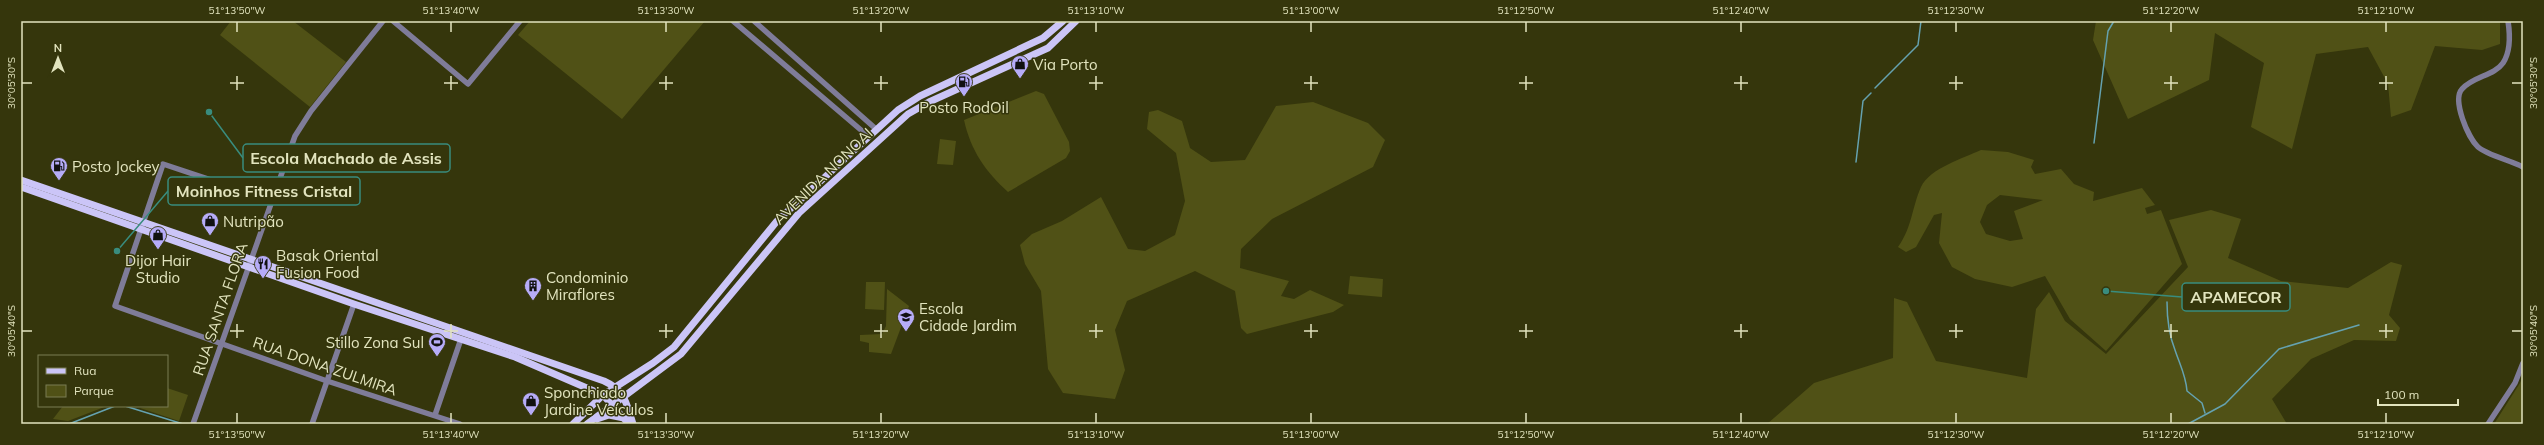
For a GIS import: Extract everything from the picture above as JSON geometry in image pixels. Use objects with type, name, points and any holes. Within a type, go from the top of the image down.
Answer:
[{"type":"main road","name":"AVENIDA NONOAI","points":[[573,424],[603,395],[674,347],[777,221],[898,110],[920,96],[1043,38],[1063,21]]},
{"type":"main road","name":"AVENIDA NONOAI","points":[[588,423],[682,354],[799,213],[908,114],[929,102],[1048,48],[1076,21]]},
{"type":"main road","points":[[859,158],[859,152],[877,134],[876,129]]},
{"type":"main road","points":[[21,180],[143,226],[249,263],[576,370],[616,387],[624,396],[633,424]]},
{"type":"main road","points":[[21,188],[143,226]]},
{"type":"main road","points":[[249,263],[354,304],[515,357],[603,395],[628,424]]},
{"type":"main road","points":[[571,381],[576,370]]},
{"type":"main road","points":[[588,423],[609,415],[624,418]]},
{"type":"street","name":"RUA SANTA FLORA","points":[[193,424],[294,136],[311,111],[382,21]]},
{"type":"street","points":[[393,21],[468,84],[520,21]]},
{"type":"street","points":[[733,21],[868,136]]},
{"type":"street","points":[[754,21],[876,129]]},
{"type":"street","points":[[2508,21],[2509,49],[2503,63],[2494,70],[2470,82],[2461,89],[2458,98],[2461,115],[2478,147],[2523,167]]},
{"type":"street","points":[[143,226],[163,164],[271,200]]},
{"type":"street","name":"RUA DONA ZULMIRA","points":[[143,226],[115,306],[327,381],[460,424]]},
{"type":"street","points":[[312,424],[354,304]]},
{"type":"street","points":[[435,415],[461,339]]},
{"type":"street","points":[[2488,424],[2515,383],[2523,364]]},
{"type":"green space","points":[[231,21],[293,21],[346,62],[310,107],[220,35]]},
{"type":"green space","points":[[530,21],[705,21],[622,119],[518,35]]},
{"type":"green space","points":[[2096,21],[2500,21],[2500,44],[2482,50],[2435,46],[2411,110],[2391,117],[2388,84],[2368,47],[2316,54],[2292,149],[2251,127],[2264,63],[2215,33],[2209,80],[2128,119],[2093,40]]},
{"type":"green space","points":[[1036,91],[1044,94],[1069,142],[1070,151],[1066,158],[1008,192],[992,176],[980,160],[967,131],[964,120]]},
{"type":"green space","points":[[1313,102],[1368,123],[1385,140],[1373,167],[1272,219],[1241,249],[1240,268],[1289,281],[1281,296],[1294,299],[1310,290],[1344,305],[1333,312],[1247,334],[1241,328],[1235,291],[1195,271],[1127,301],[1115,330],[1125,370],[1115,399],[1063,393],[1048,369],[1041,291],[1025,264],[1020,245],[1032,234],[1062,221],[1101,197],[1128,249],[1145,251],[1175,235],[1185,201],[1176,153],[1147,129],[1149,112],[1158,110],[1182,121],[1190,148],[1211,162],[1245,160],[1276,106]]},
{"type":"green space","points":[[940,139],[956,141],[953,165],[937,164]]},
{"type":"green space","points":[[1981,150],[2008,152],[2034,160],[2031,167],[2035,174],[2061,169],[2074,184],[2094,192],[2093,201],[2142,188],[2155,205],[2145,208],[2147,214],[2161,210],[2182,264],[2106,351],[2070,319],[2045,276],[2012,287],[1975,279],[1952,267],[1939,243],[1942,213],[1934,215],[1916,247],[1906,252],[1898,247],[1903,240],[1918,195],[1925,180],[1948,164]],"holes":[[[2000,195],[2043,200],[2014,211],[2023,239],[2010,241],[1986,234],[1980,222],[1987,205]]]},
{"type":"green space","points":[[2211,210],[2241,219],[2228,258],[2281,281],[2348,288],[2391,262],[2402,265],[2389,315],[2400,328],[2396,341],[2354,340],[2311,359],[2272,399],[2287,424],[1767,424],[1814,383],[1893,358],[1894,298],[1907,302],[1936,361],[2027,378],[2036,309],[2049,292],[2065,321],[2106,354],[2188,267],[2169,220]]},
{"type":"green space","points":[[1350,276],[1383,279],[1382,297],[1348,294]]},
{"type":"green space","points":[[866,282],[885,282],[884,310],[865,309]]},
{"type":"green space","points":[[887,289],[909,306],[891,354],[869,352],[869,343],[860,341],[860,335],[882,334],[886,326]]},
{"type":"green space","points":[[2523,376],[2523,424],[2494,424],[2520,383]]},
{"type":"green space","points":[[168,388],[188,395],[179,421],[140,408],[168,407]]},
{"type":"green space","points":[[62,407],[104,407],[68,421],[53,419]]},
{"type":"waterway","points":[[1875,88],[1918,45],[1921,21]]},
{"type":"waterway","points":[[2094,143],[2108,31],[2114,21]]},
{"type":"waterway","points":[[1856,162],[1863,101],[1871,93]]},
{"type":"waterway","points":[[2167,302],[2170,332],[2184,375],[2187,391],[2202,403],[2205,413]]},
{"type":"waterway","points":[[2188,424],[2225,404],[2279,349],[2359,325]]},
{"type":"waterway","points":[[69,424],[112,407]]},
{"type":"waterway","points":[[128,407],[183,424]]},
{"type":"waterway","points":[[42,424],[58,424]]},
{"type":"place","name":"Via Porto","points":[[1020,79]]},
{"type":"place","name":"Posto RodOil","points":[[964,97]]},
{"type":"place","name":"Escola Machado de Assis","points":[[209,112]]},
{"type":"place","name":"Posto Jockey","points":[[59,181]]},
{"type":"place","name":"Nutripão","points":[[210,236]]},
{"type":"place","name":"Dijor Hair Studio","points":[[158,250]]},
{"type":"place","name":"Moinhos Fitness Cristal","points":[[117,251]]},
{"type":"place","name":"Basak Oriental Fusion Food","points":[[263,279]]},
{"type":"place","name":"APAMECOR","points":[[2106,291]]},
{"type":"place","name":"Condominio Miraflores","points":[[533,301]]},
{"type":"place","name":"Escola Cidade Jardim","points":[[906,332]]},
{"type":"place","name":"Stillo Zona Sul","points":[[437,357]]},
{"type":"place","name":"Sponchiado Jardine Veículos","points":[[531,416]]}]
